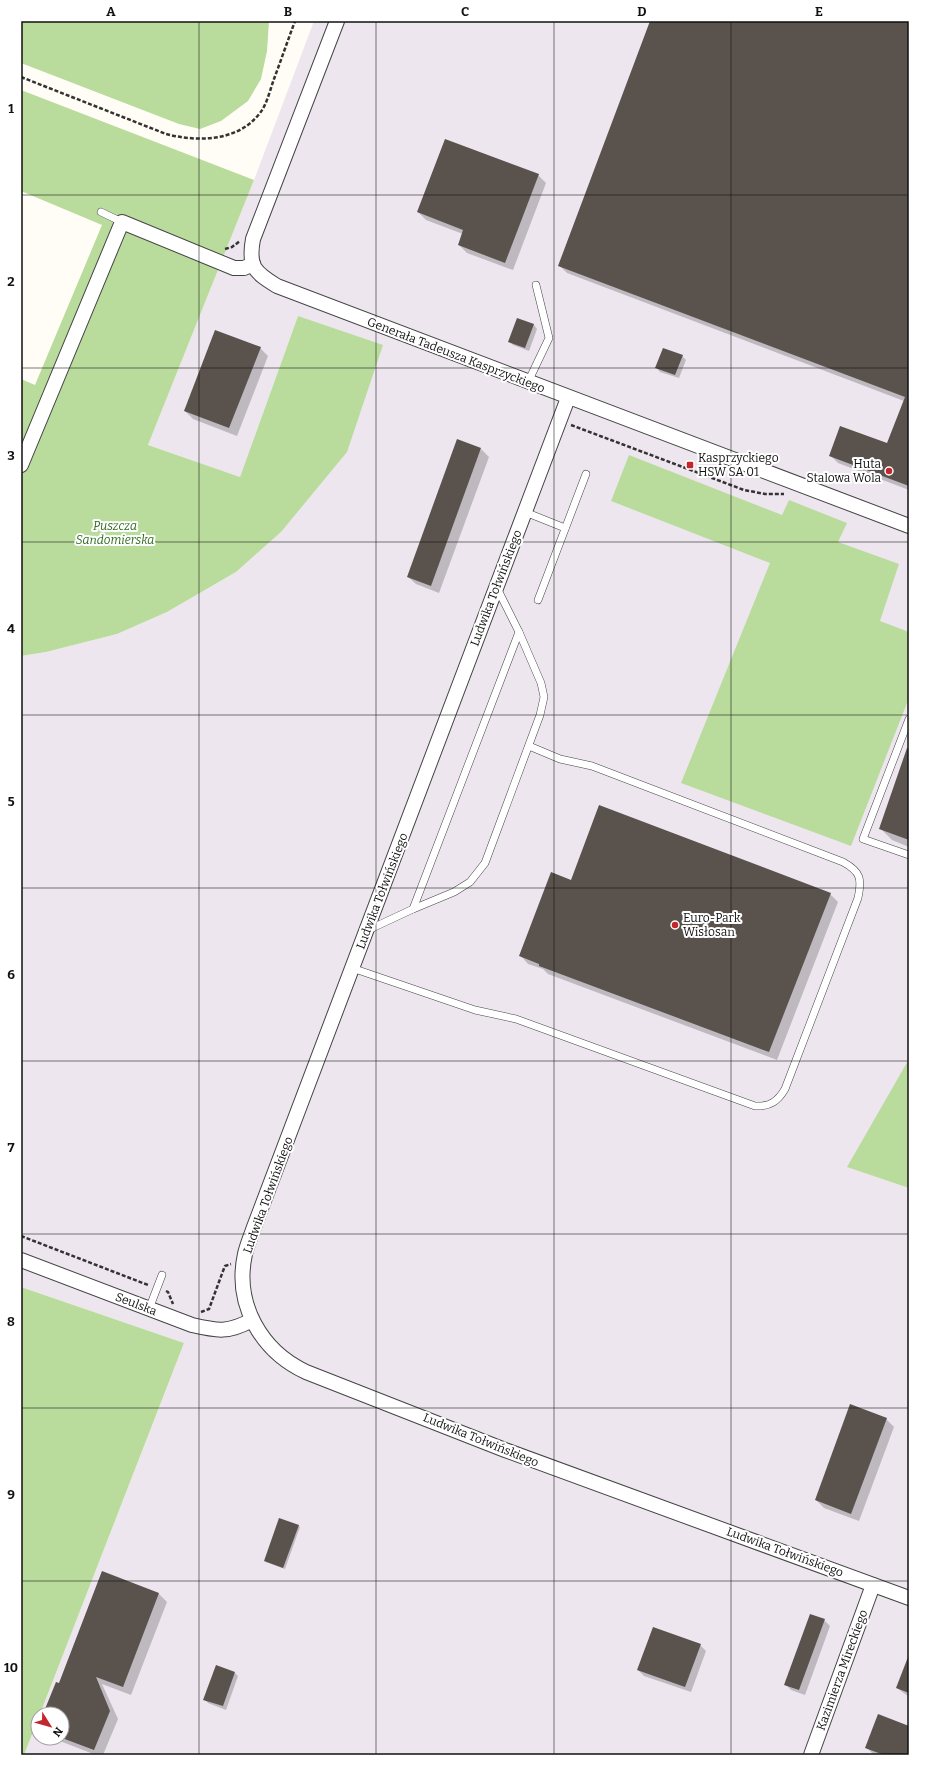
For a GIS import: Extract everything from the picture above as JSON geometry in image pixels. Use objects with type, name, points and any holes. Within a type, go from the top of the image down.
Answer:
[{"type":"street","points":[[21,465],[122,222],[234,268],[244,268],[253,264],[250,255],[253,239],[337,21]]},
{"type":"street","name":"Generała Tadeusza Kasprzyckiego","points":[[253,264],[262,276],[277,286],[568,398],[909,526]]},
{"type":"street","name":"Ludwika Tołwińskiego","points":[[568,398],[245,1253],[244,1299],[252,1320],[260,1335],[276,1353],[306,1372],[505,1450],[909,1598]]},
{"type":"street","name":"Seulska","points":[[21,1260],[192,1325],[215,1331],[231,1330],[252,1320]]},
{"type":"street","name":"Kazimierza Mireckiego","points":[[811,1755],[873,1585]]},
{"type":"lane","points":[[101,212],[122,222]]},
{"type":"lane","points":[[528,382],[548,338],[536,284]]},
{"type":"lane","points":[[538,600],[586,474]]},
{"type":"lane","points":[[525,512],[565,528]]},
{"type":"lane","points":[[367,930],[454,892],[470,882],[485,863],[529,746],[544,697],[540,682],[519,632],[497,588]]},
{"type":"lane","points":[[413,909],[519,632]]},
{"type":"lane","points":[[909,719],[863,839],[909,855]]},
{"type":"lane","points":[[352,968],[475,1010],[516,1019],[755,1106],[763,1107],[772,1104],[780,1097],[786,1089],[858,898],[861,884],[859,875],[853,867],[843,862],[592,766],[560,759],[529,746]]},
{"type":"lane","points":[[149,1309],[162,1275]]},
{"type":"path","points":[[21,77],[166,134],[185,139],[206,139],[228,134],[245,126],[260,113],[268,97],[295,21]]},
{"type":"path","points":[[223,250],[232,247],[242,237]]},
{"type":"path","points":[[559,421],[744,490],[765,494],[786,494]]},
{"type":"path","points":[[21,1236],[168,1292],[173,1304],[177,1305]]},
{"type":"path","points":[[197,1312],[201,1313],[209,1309],[225,1266],[229,1264],[244,1265]]},
{"type":"shaded area","name":"Huta Stalowa Wola","points":[[314,21],[909,21],[909,1755],[24,1755],[30,1740],[30,1746],[70,1746],[70,1706],[43,1706],[184,1343],[21,1287],[21,656],[46,652],[117,634],[167,612],[236,572],[281,532],[298,316],[240,477],[148,445],[254,180]]},
{"type":"green space","points":[[21,21],[269,21],[267,51],[261,79],[248,101],[221,121],[200,129],[179,124],[21,63]]},
{"type":"green space","name":"Puszcza Sandomierska","points":[[21,90],[254,180],[148,445],[240,477],[298,316],[383,345],[347,452],[281,532],[236,572],[167,612],[117,634],[46,652],[21,656],[21,379],[35,385],[102,225],[21,191]]},
{"type":"green space","points":[[629,455],[782,515],[789,500],[847,523],[838,542],[899,564],[880,621],[909,632],[909,698],[851,846],[681,783],[770,563],[611,501]]},
{"type":"green space","points":[[909,1059],[909,1188],[847,1167]]},
{"type":"green space","points":[[21,1287],[184,1343],[43,1706],[30,1706],[30,1740],[24,1755],[21,1755]]},
{"type":"building","points":[[650,21],[909,21],[909,486],[829,456],[840,426],[887,443],[905,397],[558,266]]},
{"type":"building","points":[[445,139],[539,174],[505,263],[458,245],[463,230],[417,212]]},
{"type":"building","points":[[517,318],[534,324],[525,348],[508,342]]},
{"type":"building","points":[[215,330],[261,347],[229,428],[184,411]]},
{"type":"building","points":[[663,348],[683,355],[675,375],[655,368]]},
{"type":"building","points":[[457,439],[481,448],[431,586],[407,577]]},
{"type":"building","points":[[907,748],[909,749],[909,840],[879,829]]},
{"type":"building","name":"Euro-Park Wisłosan","points":[[599,805],[831,893],[769,1052],[539,966],[539,964],[519,956],[551,872],[571,880]]},
{"type":"building","points":[[850,1404],[887,1418],[851,1514],[815,1500]]},
{"type":"building","points":[[279,1518],[299,1525],[283,1568],[264,1561]]},
{"type":"building","points":[[102,1571],[159,1593],[123,1687],[96,1677],[110,1711],[94,1750],[70,1741],[70,1706],[46,1706],[56,1682],[59,1683]]},
{"type":"building","points":[[810,1614],[825,1619],[799,1690],[784,1685]]},
{"type":"building","points":[[653,1627],[701,1644],[685,1687],[637,1670]]},
{"type":"building","points":[[909,1657],[909,1693],[896,1688]]},
{"type":"building","points":[[216,1665],[235,1672],[223,1706],[203,1700]]},
{"type":"building","points":[[878,1714],[909,1726],[909,1755],[884,1755],[865,1748]]},
{"type":"place","name":"Kasprzyckiego HSW SA 01","points":[[690,465]]},
{"type":"place","name":"Huta Stalowa Wola","points":[[889,471]]},
{"type":"place","name":"Euro-Park Wisłosan","points":[[675,925]]}]
